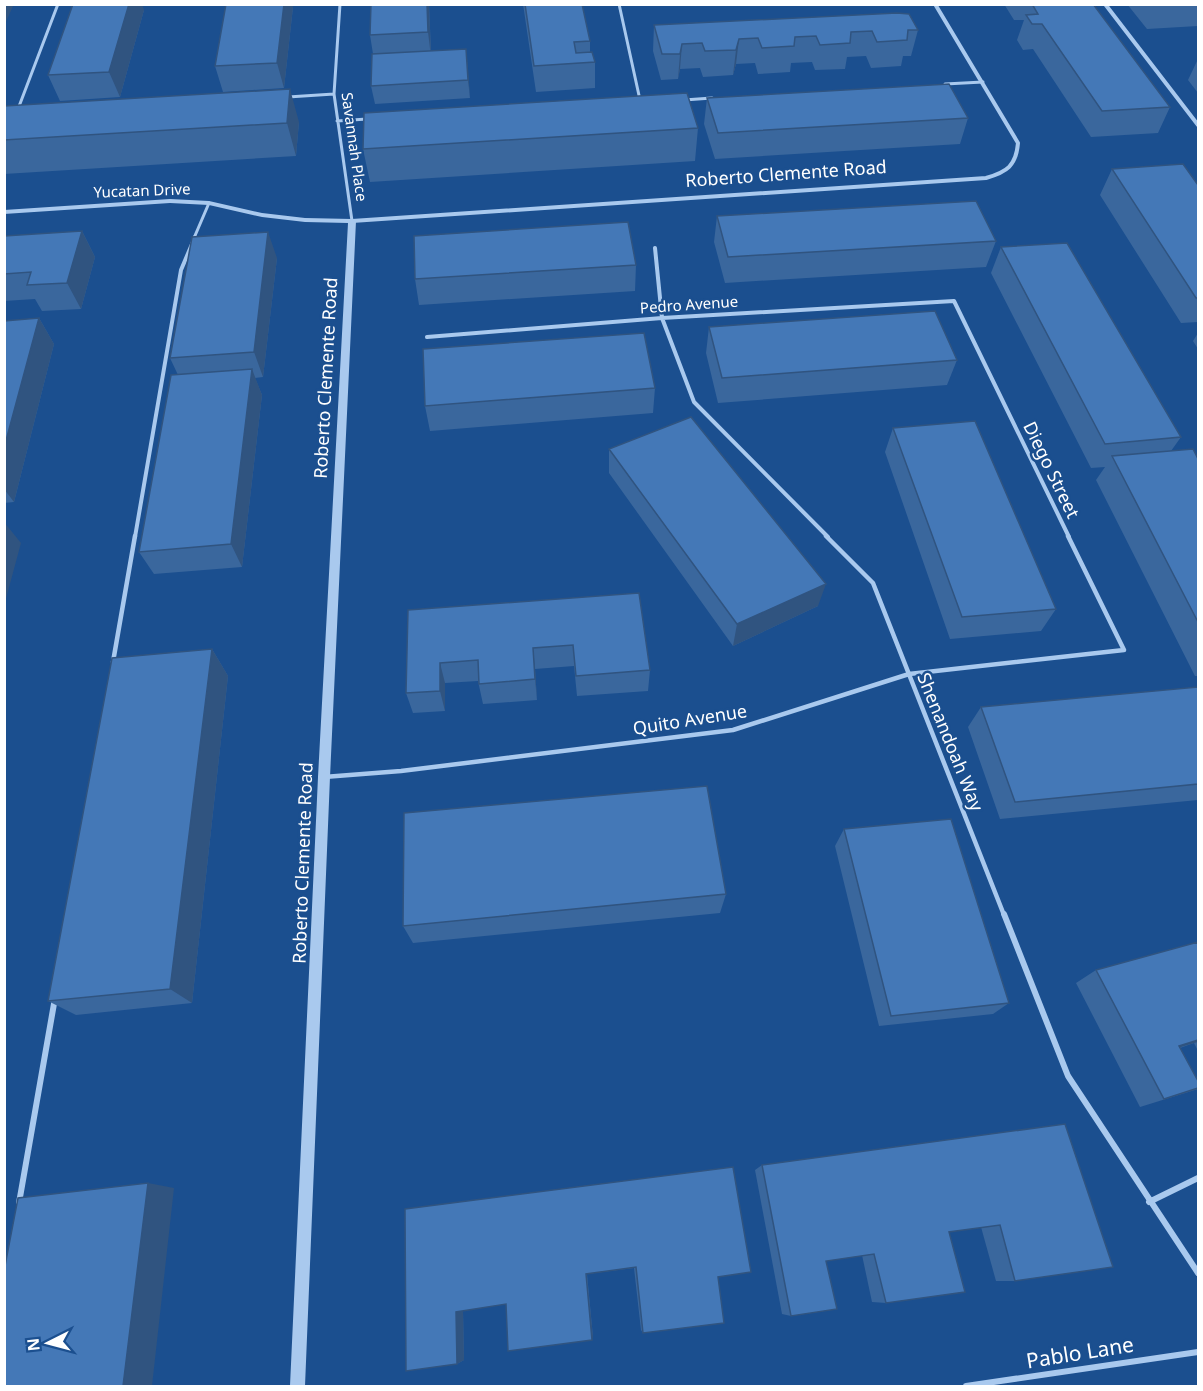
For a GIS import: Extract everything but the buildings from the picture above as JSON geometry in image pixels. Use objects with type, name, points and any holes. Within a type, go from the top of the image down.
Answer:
[{"type":"street","name":"Roberto Clemente Road","points":[[298,1386],[324,777],[352,221],[986,178],[1007,172],[1016,160],[1018,143],[935,4]]},
{"type":"street","points":[[1105,4],[1198,125]]},
{"type":"street","name":"Yucatan Drive","points":[[4,212],[170,201],[208,202],[261,214],[305,220],[352,221]]},
{"type":"lane","points":[[16,114],[58,4]]},
{"type":"lane","name":"Savannah Place","points":[[340,4],[334,94],[352,221]]},
{"type":"lane","points":[[619,4],[641,103]]},
{"type":"lane","points":[[938,84],[983,82]]},
{"type":"lane","points":[[286,97],[334,94]]},
{"type":"lane","points":[[676,101],[722,98]]},
{"type":"lane","points":[[337,121],[372,119]]},
{"type":"lane","points":[[112,669],[181,270],[208,202]]},
{"type":"lane","name":"Shenandoah Way","points":[[655,248],[662,318],[694,402],[873,583],[1068,1076],[1198,1274]]},
{"type":"lane","name":"Pedro Avenue","points":[[427,337],[662,318],[954,301]]},
{"type":"lane","name":"Diego Street","points":[[954,301],[1124,650]]},
{"type":"lane","name":"Quito Avenue","points":[[324,777],[401,771],[733,730],[909,674],[1124,650]]},
{"type":"lane","points":[[17,1213],[56,996]]},
{"type":"lane","points":[[1149,1202],[1198,1178]]},
{"type":"lane","name":"Pablo Lane","points":[[966,1386],[1198,1352]]}]
